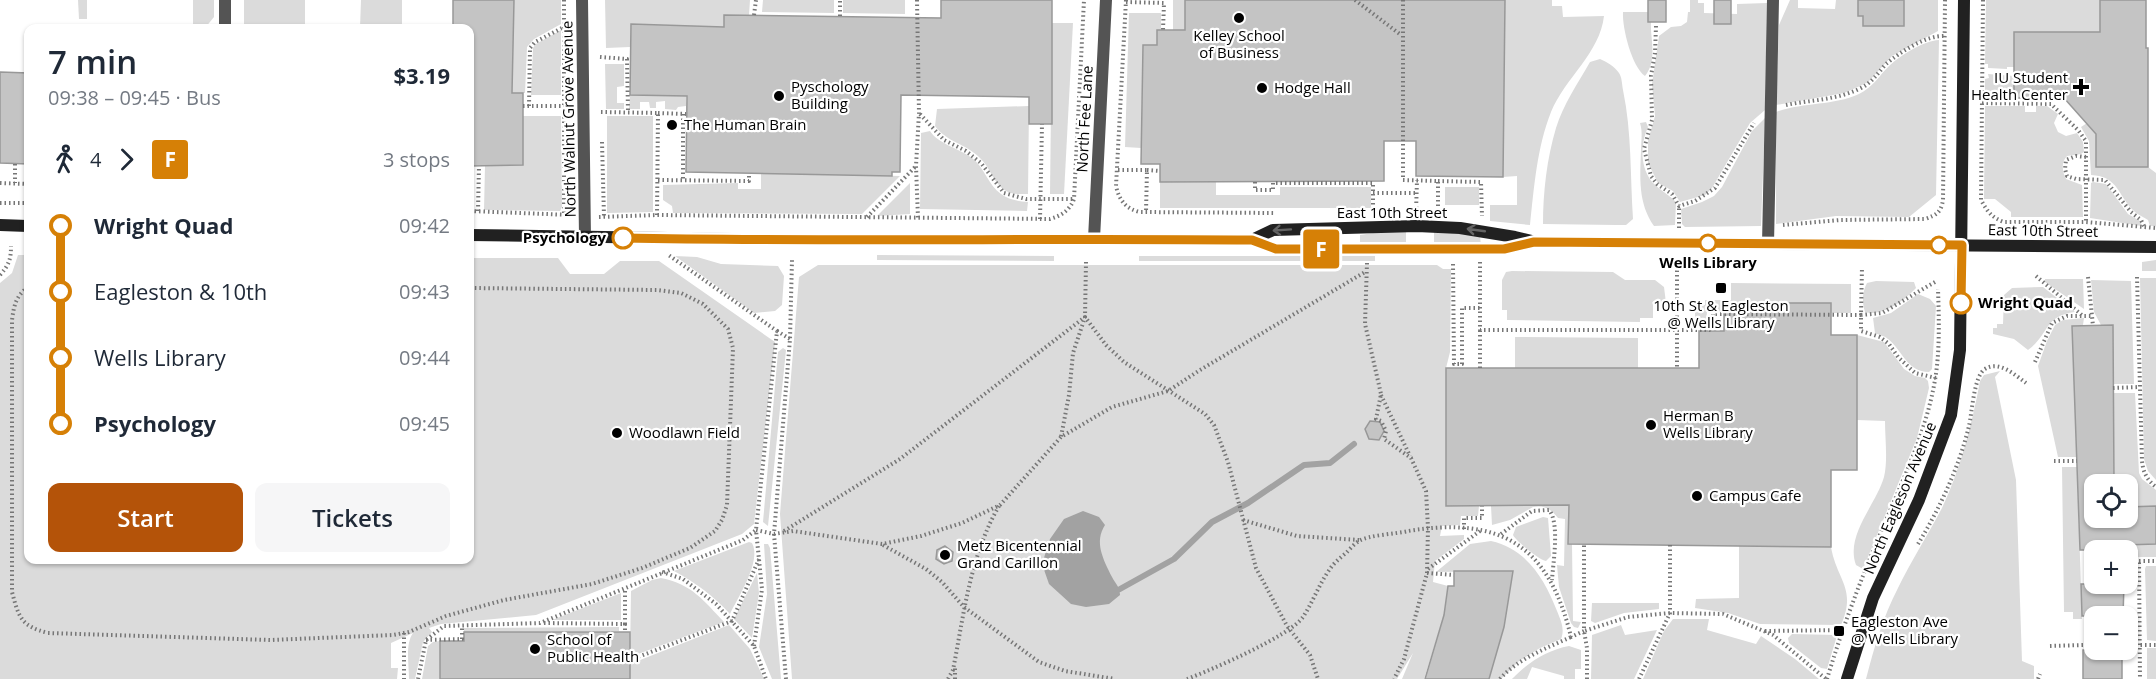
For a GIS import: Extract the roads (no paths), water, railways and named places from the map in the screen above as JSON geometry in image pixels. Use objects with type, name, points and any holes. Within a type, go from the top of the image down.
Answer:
[{"type":"street","points":[[225,0],[225,24]]},
{"type":"street","name":"North Walnut Grove Avenue","points":[[582,0],[585,238]]},
{"type":"street","name":"North Fee Lane","points":[[1094,239],[1106,0]]},
{"type":"street","points":[[1768,244],[1773,0]]},
{"type":"street","name":"North Eagleson Avenue","points":[[1846,679],[1873,598],[1919,500],[1951,415],[1960,350],[1964,0]]},
{"type":"street","points":[[0,225],[24,226]]},
{"type":"street","name":"East 10th Street","points":[[1252,240],[1274,230],[1417,226],[1461,228],[1534,242]]},
{"type":"street","name":"East 10th Street","points":[[474,235],[793,240],[1252,240],[1276,249],[1504,249],[1534,242],[2156,247]]},
{"type":"waterway","points":[[1120,589],[1174,559],[1212,522],[1248,503],[1304,465],[1330,463],[1354,444]]},
{"type":"place","name":"Kelley School of Business","points":[[1239,18]]},
{"type":"place","name":"IU Student Health Center","points":[[2081,87]]},
{"type":"place","name":"Hodge Hall","points":[[1262,88]]},
{"type":"place","name":"Pyschology Building","points":[[779,96]]},
{"type":"place","name":"The Human Brain","points":[[672,125]]},
{"type":"place","name":"Psychology","points":[[623,238]]},
{"type":"place","name":"Wells Library","points":[[1708,243]]},
{"type":"place","name":"10th St & Eagleston @ Wells Library","points":[[1721,288]]},
{"type":"place","name":"Wright Quad","points":[[1961,303]]},
{"type":"place","name":"Herman B Wells Library","points":[[1651,425]]},
{"type":"place","name":"Woodlawn Field","points":[[617,433]]},
{"type":"place","name":"Campus Cafe","points":[[1697,496]]},
{"type":"place","name":"Metz Bicentennial Grand Carillon","points":[[945,555]]},
{"type":"place","name":"Eagleston Ave @ Wells Library","points":[[1839,631]]},
{"type":"place","name":"School of Public Health","points":[[535,649]]}]
